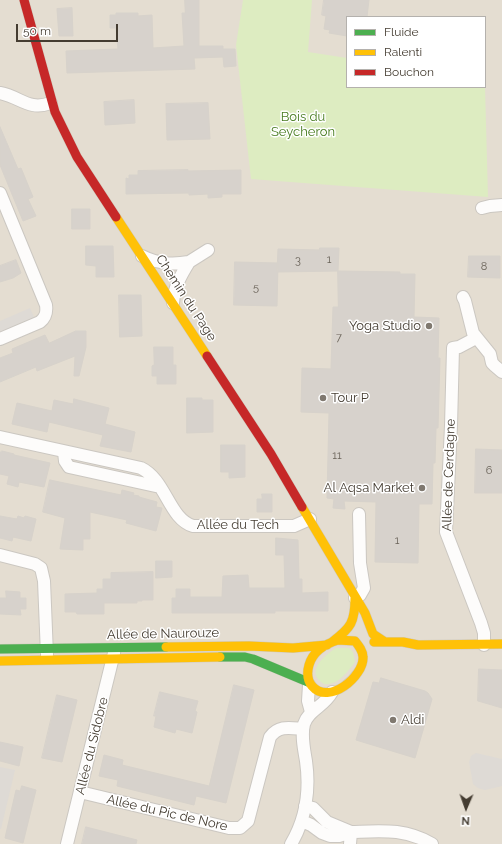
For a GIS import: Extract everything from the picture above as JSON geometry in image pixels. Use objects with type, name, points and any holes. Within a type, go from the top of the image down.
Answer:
[{"type":"street","name":"Chemin du Page","points":[[24,0],[51,102],[63,131],[81,163],[272,454],[365,613],[373,634],[384,642]]},
{"type":"street","points":[[0,93],[32,106],[44,105],[51,102]]},
{"type":"street","points":[[0,193],[46,305],[46,312],[45,317],[40,322],[0,339]]},
{"type":"street","points":[[482,208],[502,206]]},
{"type":"street","points":[[142,256],[160,263],[178,264],[189,262],[208,250]]},
{"type":"street","points":[[173,303],[176,284],[189,262]]},
{"type":"street","points":[[463,297],[471,327],[476,338],[490,354],[492,362],[495,366],[502,372]]},
{"type":"street","name":"Allée de Cerdagne","points":[[476,338],[459,347],[453,348],[446,532],[481,623],[484,632],[484,645]]},
{"type":"street","name":"Allée du Tech","points":[[0,437],[64,452],[65,461],[70,467],[160,487],[182,520],[192,526],[297,525],[310,520]]},
{"type":"street","points":[[355,598],[360,595],[364,588],[360,563],[359,514]]},
{"type":"street","points":[[0,555],[35,564],[41,568],[44,581],[47,660]]},
{"type":"street","name":"Chemin du Page","points":[[329,643],[343,635],[352,625],[356,612],[355,598]]},
{"type":"street","name":"Chemin du Page","points":[[367,620],[366,642],[370,654]]},
{"type":"street","points":[[311,712],[308,701],[309,683],[307,670],[311,657],[315,652],[329,643],[343,640],[366,642],[403,642],[418,645]]},
{"type":"street","points":[[355,641],[370,654]]},
{"type":"street","name":"Allée de Naurouze","points":[[0,649],[249,646],[293,648],[329,643]]},
{"type":"street","points":[[0,661],[245,657],[262,661],[309,683],[319,691],[332,692],[341,688],[354,676],[370,654],[418,645],[502,644]]},
{"type":"street","name":"Allée du Sidobre","points":[[68,844],[116,647]]},
{"type":"street","points":[[291,844],[302,821],[305,806],[307,775],[303,729],[311,712],[324,704],[332,692]]},
{"type":"street","name":"Allée du Pic de Nore","points":[[80,792],[230,828],[240,828],[248,821],[270,737],[276,730],[281,728],[303,729]]},
{"type":"street","points":[[305,806],[313,808],[327,822],[351,838]]},
{"type":"street","points":[[302,821],[311,824],[332,840],[339,836],[351,838],[390,831],[413,834],[432,844]]},
{"type":"shaded area","points":[[0,0],[502,0],[502,844],[0,844]]},
{"type":"shaded area","points":[[30,308],[34,317],[0,333],[0,321]]},
{"type":"shaded area","points":[[476,753],[502,759],[502,786],[485,790],[478,788],[473,784],[469,762],[471,756]]},
{"type":"shaded area","points":[[0,767],[15,770],[1,829],[0,829]]},
{"type":"green space","name":"Bois du Seycheron","points":[[243,0],[312,0],[308,52],[346,58],[346,88],[485,88],[488,197],[251,179],[236,45]]},
{"type":"green space","points":[[336,648],[349,648],[353,652],[355,662],[342,677],[334,683],[324,684],[318,679],[316,669],[318,664],[326,655]]},
{"type":"building","points":[[185,0],[199,0],[199,46],[223,46],[223,49],[235,49],[236,66],[224,67],[223,57],[194,58],[195,69],[67,73],[66,51],[118,49],[116,28],[110,28],[110,15],[116,15],[116,13],[138,13],[138,16],[152,15],[153,48],[184,46],[182,13],[185,13]]},
{"type":"building","points":[[324,0],[369,0],[367,16],[346,16],[346,36],[329,33],[330,30],[324,29],[326,16],[322,15]]},
{"type":"building","points":[[72,8],[73,36],[59,36],[57,9]]},
{"type":"building","points":[[134,100],[135,123],[105,125],[104,102]]},
{"type":"building","points":[[208,103],[210,139],[167,140],[166,104]]},
{"type":"building","points":[[0,127],[18,169],[21,168],[33,197],[28,199],[36,216],[23,221],[0,165]]},
{"type":"building","points":[[241,170],[241,194],[222,194],[222,197],[208,198],[208,194],[189,195],[189,193],[126,194],[126,178],[129,179],[129,175],[138,175],[138,171]]},
{"type":"building","points":[[72,209],[90,209],[90,229],[72,229]]},
{"type":"building","points":[[86,246],[113,246],[114,277],[96,277],[96,266],[86,265]]},
{"type":"building","points":[[320,248],[339,248],[338,271],[277,272],[278,249],[319,250]]},
{"type":"building","points":[[469,256],[500,256],[500,278],[468,277]]},
{"type":"building","points":[[16,260],[21,273],[13,278],[0,282],[0,266]]},
{"type":"building","points":[[235,262],[278,263],[277,306],[234,305]]},
{"type":"building","points":[[338,271],[400,272],[400,274],[415,274],[414,317],[439,318],[438,358],[440,358],[438,428],[436,428],[435,463],[433,463],[432,504],[419,504],[418,563],[375,562],[376,502],[344,501],[345,509],[333,508],[334,499],[327,498],[329,413],[301,412],[302,368],[331,369],[333,307],[338,307]]},
{"type":"building","points":[[119,295],[141,295],[142,336],[120,337]]},
{"type":"building","points":[[76,331],[86,331],[86,347],[79,376],[74,376],[75,356],[37,371],[36,367],[0,382],[0,358],[13,353],[12,349],[45,335],[49,343]]},
{"type":"building","points":[[154,347],[173,347],[173,365],[176,365],[176,384],[157,384],[157,376],[152,376],[152,366],[154,365]]},
{"type":"building","points":[[187,398],[213,400],[213,432],[187,433]]},
{"type":"building","points":[[74,399],[109,408],[105,424],[135,432],[131,452],[100,446],[103,435],[49,422],[47,432],[12,424],[17,403],[52,411],[54,400],[73,404]]},
{"type":"building","points":[[221,445],[245,445],[245,477],[229,478],[229,472],[221,472]]},
{"type":"building","points":[[476,449],[502,450],[502,493],[475,493]]},
{"type":"building","points":[[2,451],[50,463],[44,487],[19,482],[18,487],[7,484],[9,476],[0,474],[0,452]]},
{"type":"building","points":[[50,480],[121,495],[122,490],[157,502],[156,507],[162,508],[156,531],[126,523],[127,520],[90,512],[90,539],[83,539],[83,550],[60,549],[65,518],[43,512]]},
{"type":"building","points":[[262,494],[272,494],[272,512],[257,512],[257,499],[262,499]]},
{"type":"building","points":[[0,516],[17,519],[18,516],[24,518],[25,516],[36,519],[31,541],[13,537],[12,541],[0,538]]},
{"type":"building","points":[[276,538],[298,540],[299,579],[302,579],[302,593],[328,592],[328,611],[275,611],[275,613],[172,613],[172,598],[176,598],[176,589],[190,589],[190,597],[222,597],[223,576],[248,575],[249,588],[285,588],[284,555],[276,555]]},
{"type":"building","points":[[156,561],[172,561],[172,577],[156,578]]},
{"type":"building","points":[[153,572],[153,600],[142,600],[137,601],[137,603],[104,603],[104,614],[77,614],[76,612],[65,612],[65,594],[97,593],[97,589],[103,589],[103,579],[111,579],[111,573]]},
{"type":"building","points":[[6,591],[20,592],[20,598],[26,598],[26,609],[20,609],[21,615],[0,614],[0,598],[6,598]]},
{"type":"building","points":[[479,669],[502,670],[502,708],[478,701]]},
{"type":"building","points":[[381,678],[425,691],[432,699],[415,758],[356,740],[373,682],[379,683]]},
{"type":"building","points":[[234,685],[254,690],[226,803],[196,796],[194,805],[117,786],[118,780],[99,776],[104,755],[123,760],[122,765],[209,786]]},
{"type":"building","points":[[160,692],[198,701],[192,733],[176,729],[175,733],[154,727],[156,716],[154,716]]},
{"type":"building","points":[[57,695],[77,700],[62,762],[42,758]]},
{"type":"building","points":[[0,742],[23,747],[19,766],[0,761]]},
{"type":"building","points":[[22,786],[36,790],[23,843],[5,838],[16,790],[20,791]]},
{"type":"building","points":[[86,827],[137,840],[136,844],[82,844]]},
{"type":"traffic: fast","points":[[0,649],[166,647]]},
{"type":"traffic: fast","points":[[220,657],[245,657],[253,659],[308,682]]},
{"type":"traffic: slow","points":[[116,217],[207,356]]},
{"type":"traffic: slow","points":[[302,507],[365,613],[373,634],[385,642]]},
{"type":"traffic: slow","points":[[332,642],[344,633],[351,624],[354,613],[355,598]]},
{"type":"traffic: slow","points":[[338,640],[355,641],[362,653],[362,665],[352,680],[336,691],[327,693],[319,691],[312,686],[308,679],[309,665],[313,656],[320,649],[338,640]]},
{"type":"traffic: slow","points":[[374,642],[403,642],[418,645],[502,644]]},
{"type":"traffic: slow","points":[[166,647],[249,646],[293,648],[327,645]]},
{"type":"traffic: slow","points":[[0,661],[220,657]]},
{"type":"traffic: jam","points":[[24,0],[55,112],[77,157],[116,217]]},
{"type":"traffic: jam","points":[[207,356],[271,454],[302,507]]},
{"type":"place","name":"Yoga Studio","points":[[429,326]]},
{"type":"place","name":"Tour P","points":[[323,398]]},
{"type":"place","name":"Al Aqsa Market","points":[[422,488]]},
{"type":"place","name":"Aldi","points":[[393,720]]}]
